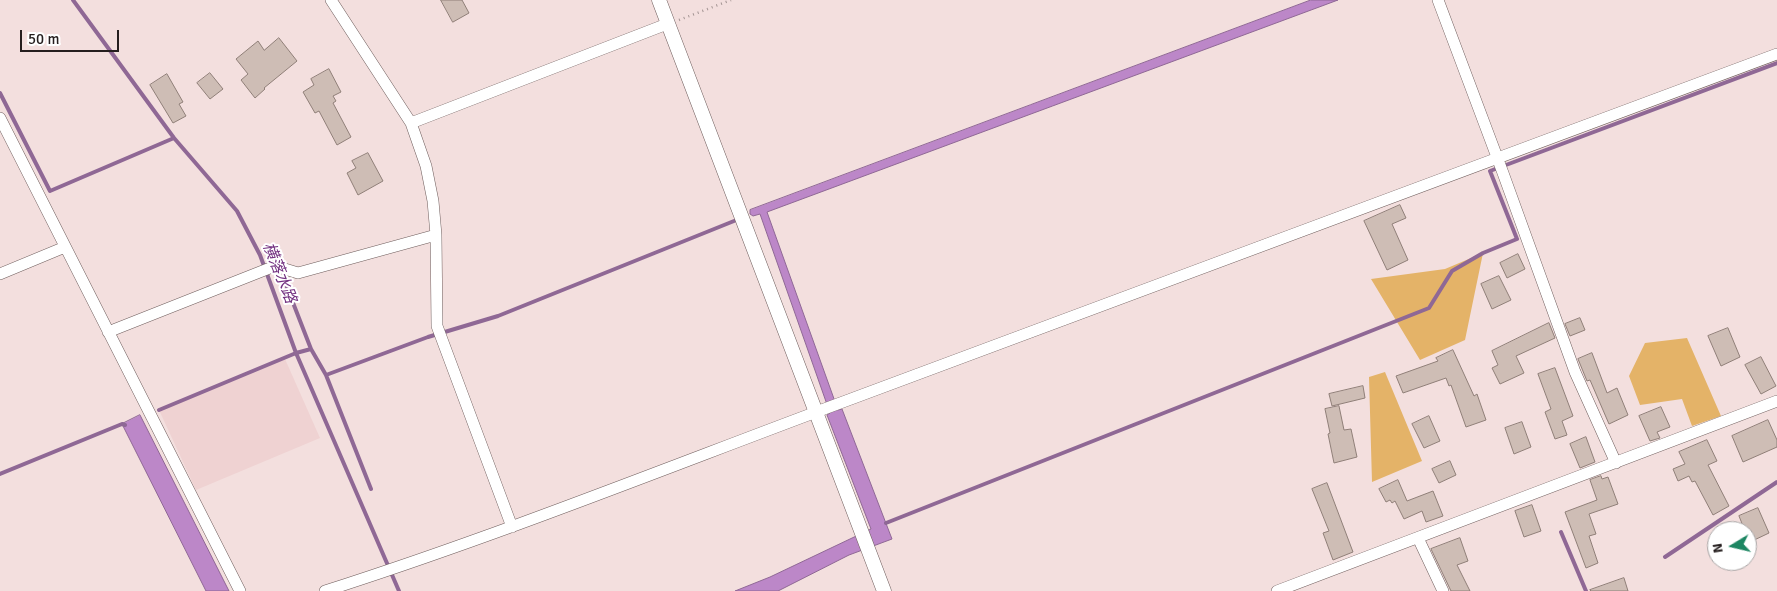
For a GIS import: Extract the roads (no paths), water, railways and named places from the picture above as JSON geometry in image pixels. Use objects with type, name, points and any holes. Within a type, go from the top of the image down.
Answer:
[{"type":"street","points":[[332,0],[411,122],[426,166],[433,201],[436,235],[438,326],[441,340],[512,527]]},
{"type":"street","points":[[658,0],[884,591]]},
{"type":"street","points":[[1438,0],[1575,372],[1616,463]]},
{"type":"street","points":[[411,122],[667,24]]},
{"type":"street","points":[[325,591],[401,567],[512,527],[815,412],[1777,54]]},
{"type":"street","points":[[0,118],[240,591]]},
{"type":"street","points":[[108,332],[275,266],[298,272],[436,235]]},
{"type":"street","points":[[0,274],[65,247]]},
{"type":"street","points":[[1277,591],[1777,401]]},
{"type":"street","points":[[1418,538],[1442,591]]},
{"type":"waterway","name":"横落水路","points":[[73,0],[174,138],[237,211],[260,255],[296,353],[399,591]]},
{"type":"waterway","points":[[886,523],[1429,308],[1452,271],[1483,253],[1517,239],[1490,171],[1777,63]]},
{"type":"waterway","points":[[0,93],[50,191],[174,138]]},
{"type":"waterway","points":[[159,410],[296,353],[311,349],[326,375],[428,337],[498,316],[734,221]]},
{"type":"waterway","points":[[283,277],[311,349]]},
{"type":"waterway","points":[[326,375],[371,489]]},
{"type":"waterway","points":[[0,474],[122,424],[125,425]]},
{"type":"waterway","points":[[1665,557],[1777,482]]},
{"type":"waterway","points":[[1561,532],[1586,591]]}]
